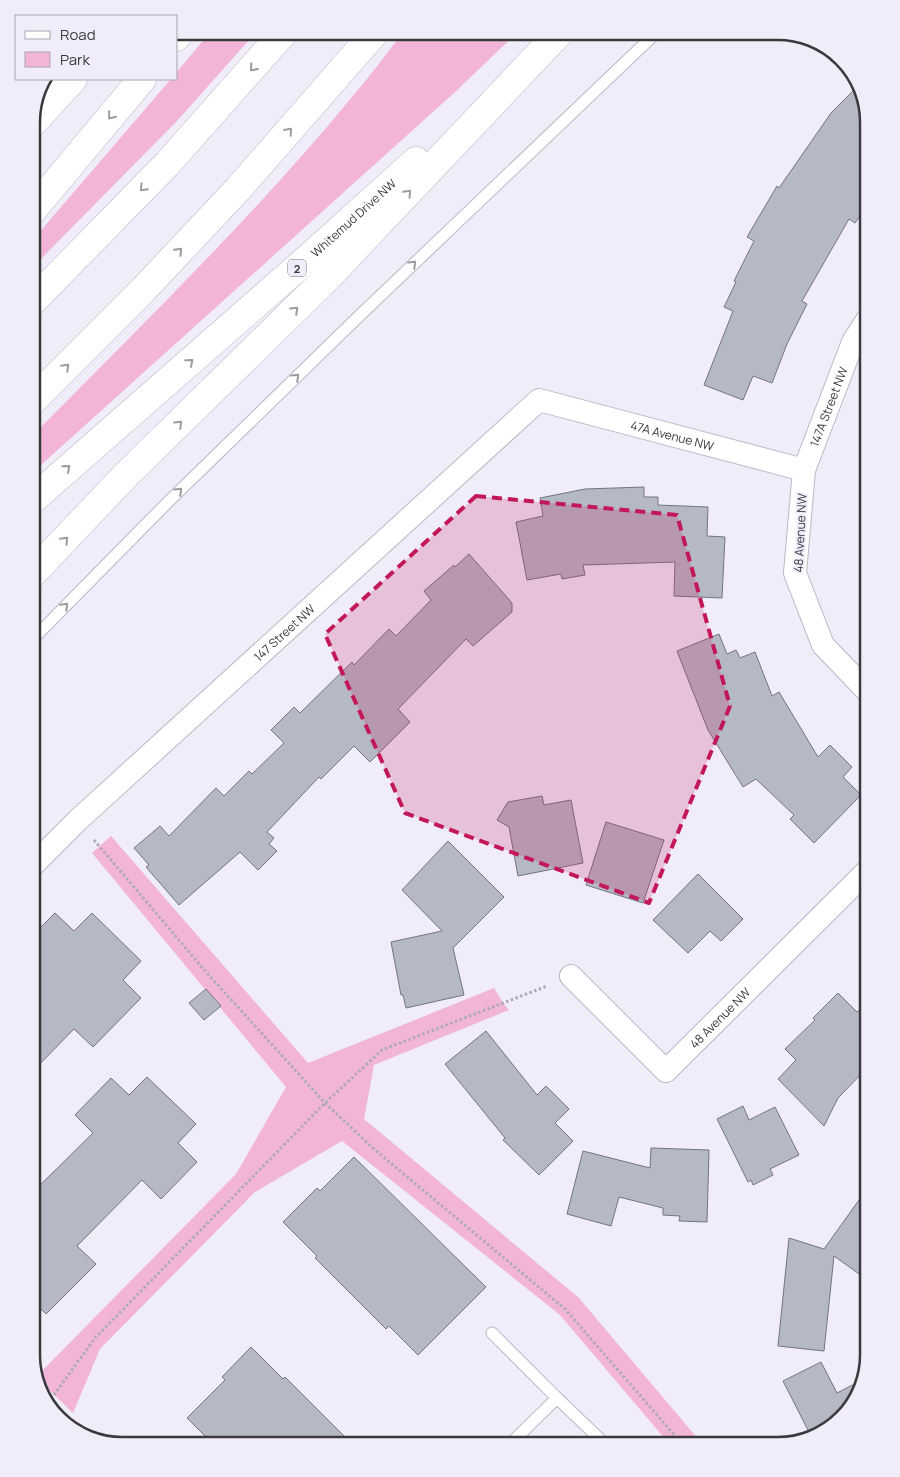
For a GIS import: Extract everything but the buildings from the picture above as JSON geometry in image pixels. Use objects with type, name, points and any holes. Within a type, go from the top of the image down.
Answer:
[{"type":"highway","points":[[40,294],[168,164],[277,40]]},
{"type":"highway","points":[[40,393],[144,289],[238,189],[368,40]]},
{"type":"highway","name":"Whitemud Drive NW","points":[[40,493],[306,260],[550,40]]},
{"type":"highway","points":[[40,566],[125,476],[328,277],[552,40]]},
{"type":"highway","points":[[40,115],[73,80]]},
{"type":"highway","points":[[40,201],[141,80]]},
{"type":"street","name":"147A Street NW","points":[[804,470],[853,342],[860,331]]},
{"type":"street","name":"47A Avenue NW","points":[[539,400],[804,470]]},
{"type":"street","name":"147 Street NW","points":[[40,858],[78,820],[539,400]]},
{"type":"street","name":"48 Avenue NW","points":[[804,470],[795,574],[823,645],[860,684]]},
{"type":"street","name":"48 Avenue NW","points":[[571,976],[666,1071],[860,878]]},
{"type":"lane","points":[[40,632],[166,503],[356,318],[649,40]]},
{"type":"lane","points":[[492,1333],[598,1437]]},
{"type":"lane","points":[[517,1437],[557,1398]]},
{"type":"path","points":[[78,820],[206,972],[325,1104],[375,1150],[565,1309],[676,1437]]},
{"type":"path","points":[[52,1398],[95,1338],[325,1104],[382,1050],[571,976]]},
{"type":"highlighted area","points":[[476,496],[677,515],[730,706],[649,903],[405,813],[325,634]]},
{"type":"green space","points":[[204,40],[249,40],[177,121],[40,260],[40,232],[170,80],[178,80],[178,71]]},
{"type":"green space","points":[[397,40],[510,40],[454,93],[40,466],[40,428],[236,228],[359,89]]},
{"type":"green space","points":[[111,836],[308,1063],[494,988],[509,1010],[374,1065],[364,1119],[579,1298],[696,1437],[663,1437],[560,1315],[342,1141],[255,1192],[100,1349],[73,1413],[47,1388],[42,1371],[236,1174],[286,1087],[92,853]]}]
